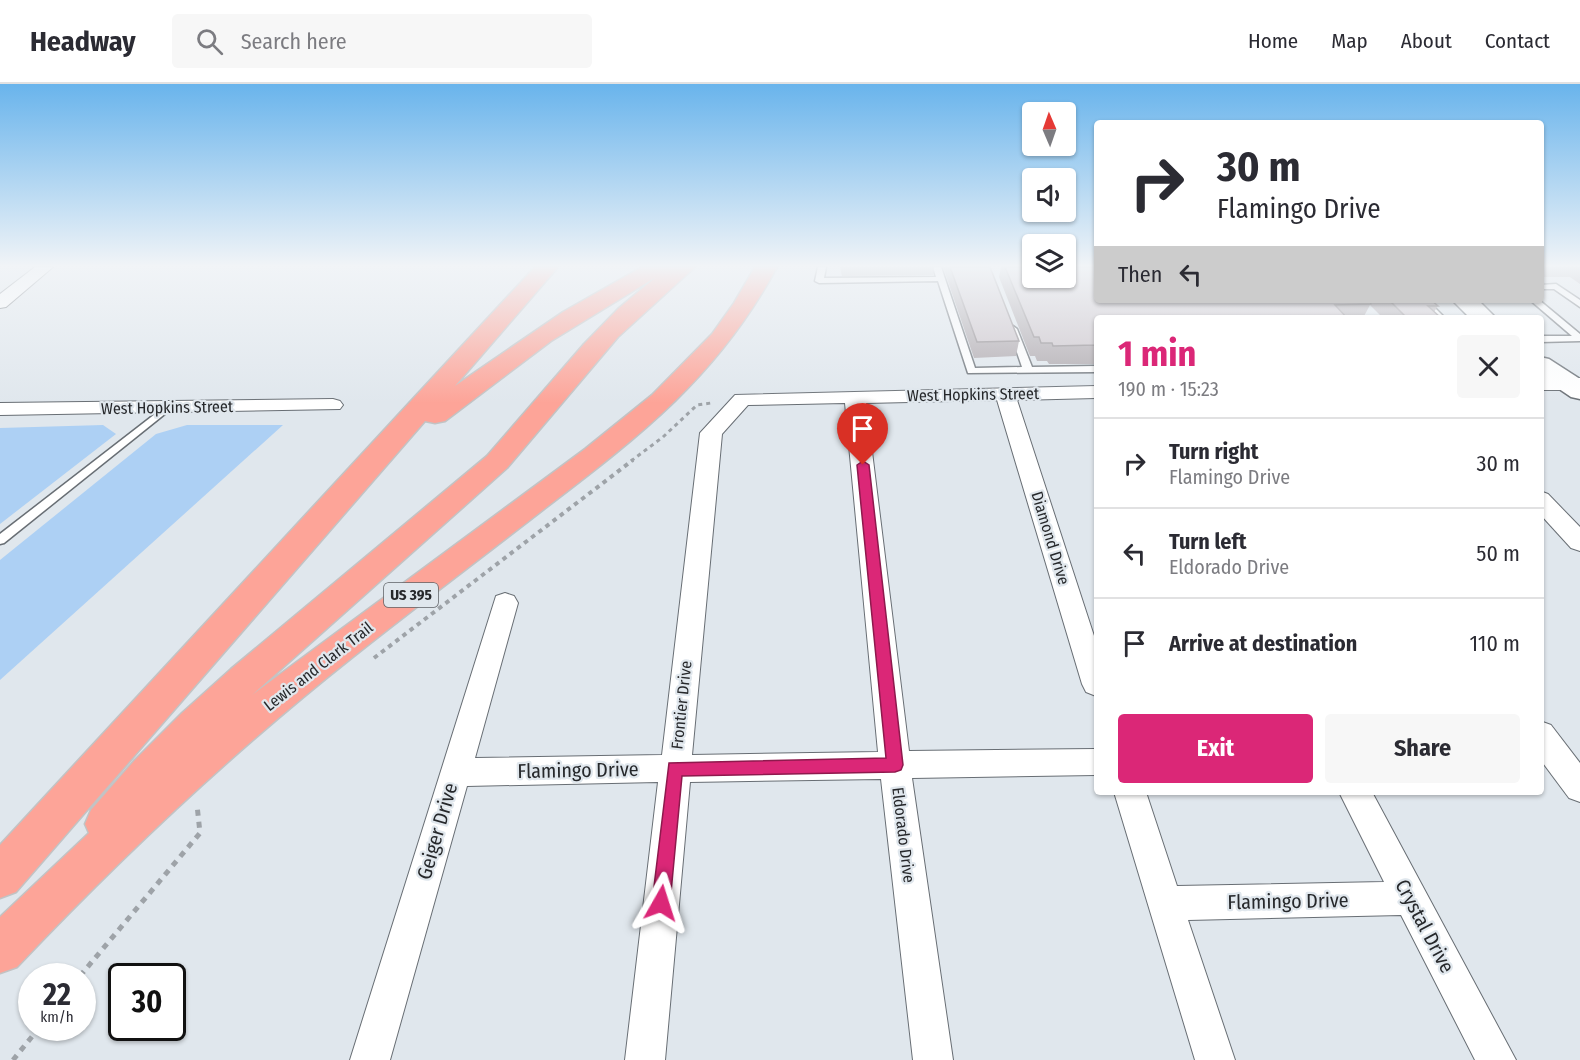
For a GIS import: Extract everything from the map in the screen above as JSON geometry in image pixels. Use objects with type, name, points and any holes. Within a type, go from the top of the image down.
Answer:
[{"type":"highway","points":[[0,877],[506,313]]},
{"type":"highway","points":[[301,540],[380,462],[464,391],[581,313]]},
{"type":"highway","points":[[38,911],[135,786],[232,690],[347,589],[436,519],[500,459],[606,332],[627,313]]},
{"type":"highway","name":"Lewis and Clark Trail","points":[[0,950],[129,824],[284,691],[652,409],[715,346],[739,313]]},
{"type":"main road","points":[[1544,366],[1577,387]]},
{"type":"street","points":[[1544,384],[1577,387]]},
{"type":"street","name":"West Hopkins Street","points":[[740,401],[855,396],[1094,392]]},
{"type":"street","name":"Diamond Drive","points":[[1005,393],[1092,652],[1094,668]]},
{"type":"street","name":"Eldorado Drive","points":[[855,396],[895,765],[933,1060]]},
{"type":"street","name":"Frontier Drive","points":[[645,1060],[711,433],[740,401]]},
{"type":"street","name":"West Hopkins Street","points":[[0,409],[333,405]]},
{"type":"street","points":[[1544,503],[1580,542]]},
{"type":"street","name":"Geiger Drive","points":[[369,1060],[505,603]]},
{"type":"street","points":[[1554,747],[1580,788]]},
{"type":"street","name":"Flamingo Drive","points":[[455,772],[1094,762]]},
{"type":"street","points":[[1131,795],[1215,1060]]},
{"type":"street","name":"Crystal Drive","points":[[1357,795],[1496,1060]]},
{"type":"street","name":"Flamingo Drive","points":[[1165,903],[1410,898]]},
{"type":"lane","points":[[952,313],[970,371],[1094,369]]},
{"type":"lane","points":[[1549,313],[1580,338]]},
{"type":"lane","points":[[1008,318],[1028,370]]},
{"type":"lane","points":[[1544,339],[1580,338]]},
{"type":"lane","points":[[0,540],[168,407]]},
{"type":"path","points":[[370,661],[663,438],[697,405],[740,401]]},
{"type":"path","points":[[91,963],[200,833],[196,796],[187,804]]},
{"type":"path","points":[[12,1060],[28,1041]]},
{"type":"shaded area","points":[[103,425],[116,434],[0,524],[0,428]]},
{"type":"shaded area","points":[[187,425],[283,425],[0,680],[0,560],[156,434]]},
{"type":"building","points":[[966,313],[1008,313],[1019,341],[977,342]]},
{"type":"building","points":[[1024,313],[1342,313],[1344,315],[1094,315],[1094,345],[1053,346],[1052,343],[1041,343],[1039,337],[1034,337]]},
{"type":"building","points":[[1402,313],[1435,313],[1438,315],[1404,315]]},
{"type":"route","points":[[661,903],[675,769],[895,765],[863,465]]}]
